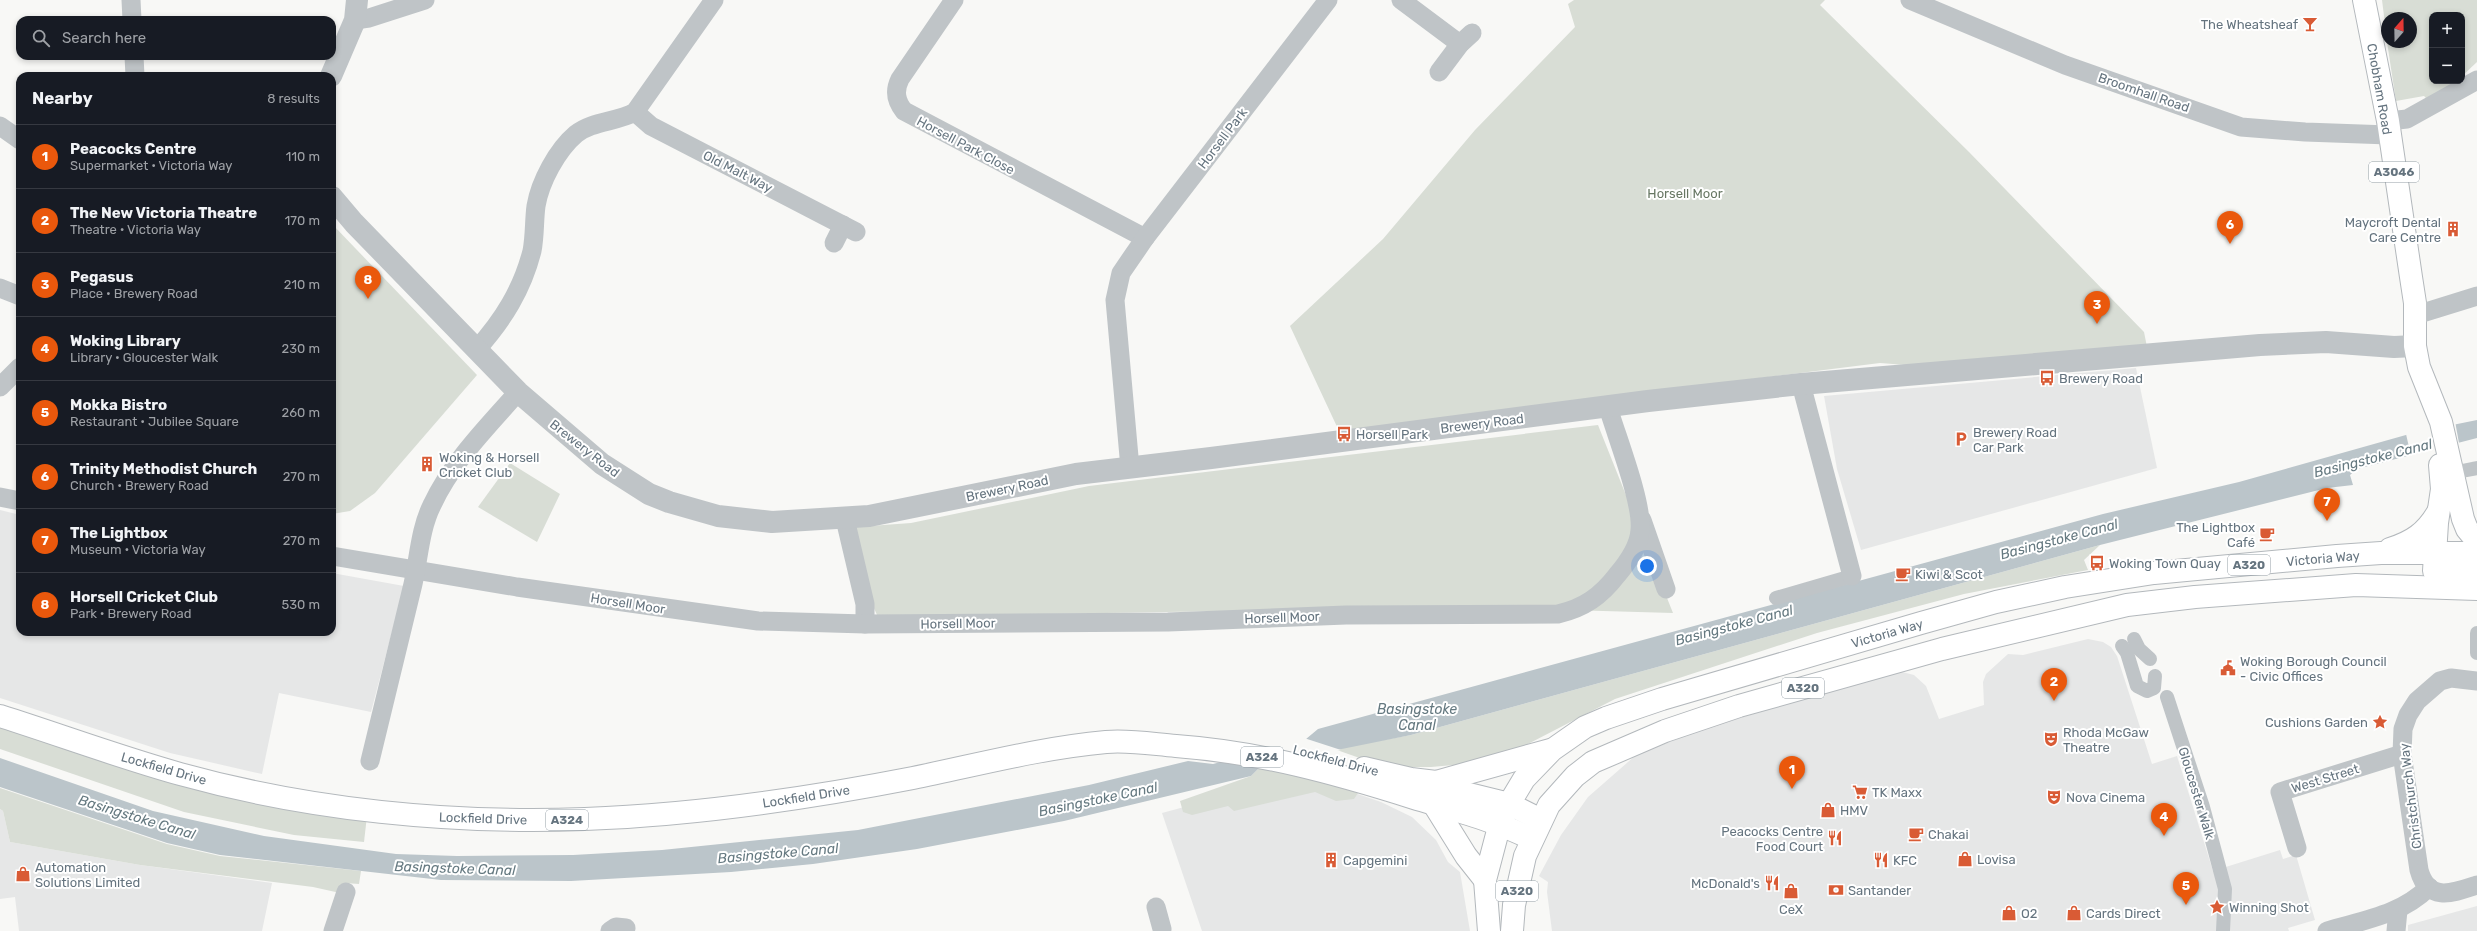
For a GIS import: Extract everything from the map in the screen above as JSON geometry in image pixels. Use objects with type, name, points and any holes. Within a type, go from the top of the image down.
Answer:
[{"type":"main road","name":"Chobham Road","points":[[2364,0],[2388,128],[2416,315],[2415,346],[2429,391],[2436,423],[2451,464],[2463,519],[2467,529],[2477,541]]},
{"type":"main road","name":"Chobham Road","points":[[2446,566],[2438,512],[2442,490],[2451,464]]},
{"type":"main road","name":"Chobham Road","points":[[2446,566],[2451,464]]},
{"type":"main road","name":"Chobham Road","points":[[2381,552],[2412,542],[2431,524],[2438,512]]},
{"type":"main road","name":"Victoria Way","points":[[1488,931],[1486,880],[1504,814],[1524,779],[1552,750],[1585,727],[1606,718],[1662,698],[1996,602],[2065,587],[2154,573],[2381,552],[2477,573]]},
{"type":"main road","name":"Victoria Way","points":[[1513,930],[1514,905],[1520,876],[1537,829],[1549,805],[1575,776],[1593,762],[1630,745],[1740,706],[1942,649],[2127,605],[2356,584],[2446,566],[2477,553]]},
{"type":"main road","name":"Victoria Way","points":[[2446,566],[2477,589]]},
{"type":"main road","name":"Lockfield Drive","points":[[0,716],[182,774],[250,790],[348,808],[409,814],[521,820],[648,816],[793,799],[1052,749],[1107,742],[1141,741],[1229,751],[1357,773]]},
{"type":"main road","name":"Lockfield Drive","points":[[1141,741],[1161,732],[1231,736],[1270,743],[1357,773],[1435,793],[1504,814],[1537,829]]},
{"type":"main road","points":[[1486,880],[1466,856],[1435,793],[1552,750]]},
{"type":"street","points":[[130,0],[132,16]]},
{"type":"street","points":[[333,72],[356,10],[369,18],[425,0]]},
{"type":"street","points":[[477,349],[500,323],[522,282],[532,250],[538,196],[560,154],[576,134],[585,128],[624,118],[635,112],[714,0]]},
{"type":"street","name":"Horsell Park Close","points":[[954,0],[900,79],[896,88],[897,99],[904,111],[1145,238]]},
{"type":"street","name":"Horsell Park","points":[[1130,468],[1115,295],[1120,273],[1145,238],[1328,0]]},
{"type":"street","points":[[1401,0],[1466,39],[1448,69]]},
{"type":"street","name":"Broomhall Road","points":[[1910,0],[2065,65],[2241,127],[2290,132],[2388,128],[2426,110],[2477,80]]},
{"type":"street","points":[[134,60],[135,72]]},
{"type":"street","name":"Old Malt Way","points":[[635,112],[651,126],[850,229],[834,243]]},
{"type":"street","points":[[0,126],[16,137]]},
{"type":"street","name":"Brewery Road","points":[[336,202],[354,223],[518,392],[602,464],[650,494],[669,502],[718,516],[743,519],[799,522],[845,519],[897,511],[1076,474],[1801,384],[2274,344],[2326,342],[2394,347],[2415,346]]},
{"type":"street","points":[[0,288],[16,294]]},
{"type":"street","points":[[2416,315],[2477,296]]},
{"type":"street","points":[[0,388],[16,371]]},
{"type":"street","points":[[1776,598],[1852,576],[1801,384]]},
{"type":"street","points":[[370,760],[426,519],[441,487],[471,445],[518,392]]},
{"type":"street","name":"Horsell Moor","points":[[1608,407],[1640,514],[1666,589]]},
{"type":"street","points":[[2451,464],[2477,468]]},
{"type":"street","points":[[0,497],[16,500]]},
{"type":"street","name":"Horsell Moor","points":[[336,557],[717,617],[758,621],[865,624],[1168,622],[1346,615],[1558,614],[1584,606],[1611,583],[1636,546],[1640,530],[1640,514]]},
{"type":"street","points":[[845,519],[865,604],[865,624]]},
{"type":"street","points":[[2477,633],[2477,653]]},
{"type":"street","points":[[2150,659],[2131,647],[2137,686],[2146,691],[2154,688],[2155,676]]},
{"type":"street","name":"Christchurch Way","points":[[2429,887],[2423,881],[2419,870],[2402,754],[2403,729],[2408,715],[2427,690],[2440,681],[2451,678],[2477,681]]},
{"type":"street","name":"Gloucester Walk","points":[[2167,697],[2203,807],[2225,889],[2223,931]]},
{"type":"street","name":"West Street","points":[[2297,848],[2280,792],[2402,754]]},
{"type":"street","points":[[2327,931],[2398,910],[2410,904],[2429,887],[2445,894],[2477,885]]},
{"type":"street","points":[[333,931],[346,892]]},
{"type":"street","points":[[1156,906],[1161,930]]},
{"type":"street","points":[[2396,931],[2398,910]]},
{"type":"shaded area","name":"Brewery Road Car Park","points":[[2136,368],[2157,468],[1861,550],[1837,469],[1824,396]]},
{"type":"shaded area","points":[[0,510],[16,514],[16,636],[336,636],[336,574],[404,586],[371,712],[279,693],[262,774],[170,753],[0,698]]},
{"type":"shaded area","points":[[2088,639],[2103,642],[2111,647],[2117,656],[2152,764],[2177,756],[2213,871],[2280,850],[2283,859],[2296,855],[2315,920],[2288,928],[2289,931],[1552,931],[1547,892],[1548,882],[1539,876],[1561,835],[1588,797],[1636,755],[1703,729],[1898,671],[1914,675],[1926,686],[1939,719],[1984,705],[1983,682],[1986,674],[2008,654],[2023,655]]},
{"type":"shaded area","points":[[1302,775],[1381,802],[1412,817],[1436,840],[1448,862],[1460,872],[1470,931],[1202,931],[1162,813]]},
{"type":"shaded area","points":[[0,809],[3,811],[10,842],[140,865],[272,883],[262,931],[19,931],[15,897],[0,899]]},
{"type":"shaded area","points":[[2477,906],[2477,931],[2408,931],[2408,925]]},
{"type":"green space","name":"Horsell Moor","points":[[1574,0],[1825,0],[1820,5],[1969,152],[2144,332],[2147,347],[1906,365],[1880,363],[1339,431],[1290,326],[1383,239],[1475,130],[1575,27],[1568,4]]},
{"type":"green space","points":[[2382,0],[2477,0],[2477,62],[2465,73],[2465,12],[2429,12],[2429,84],[2452,84],[2427,99],[2424,96],[2396,101],[2388,48],[2417,48],[2417,12],[2384,12]]},
{"type":"green space","points":[[336,228],[477,375],[375,493],[350,511],[336,513]]},
{"type":"green space","points":[[1598,425],[1673,613],[1457,607],[878,617],[872,604],[856,527],[911,523],[1089,486]]},
{"type":"green space","points":[[510,463],[560,494],[537,542],[478,507]]},
{"type":"green space","points":[[2100,545],[2084,560],[2088,570],[1964,594],[1817,633],[1615,699],[1526,745],[1476,763],[1431,767],[1398,767],[1371,762],[1334,749],[1411,735]]},
{"type":"green space","points":[[0,725],[367,816],[364,842],[294,835],[184,812],[0,749]]},
{"type":"green space","points":[[1262,765],[1325,781],[1358,793],[1354,799],[1336,801],[1315,792],[1234,811],[1228,806],[1192,815],[1183,812],[1180,801],[1251,776]]},
{"type":"green space","points":[[0,788],[167,844],[220,856],[361,871],[359,884],[345,883],[340,893],[313,887],[140,865],[10,842],[3,811],[0,809]]},
{"type":"water","name":"Basingstoke Canal","points":[[2477,420],[2477,438],[2357,469],[2350,475],[2353,485],[2327,488],[2100,545],[1411,735],[1262,765],[1251,776],[1064,821],[917,849],[813,864],[731,872],[571,881],[441,880],[220,855],[167,843],[0,787],[0,758],[153,811],[264,836],[396,854],[457,856],[573,855],[662,850],[858,830],[1089,785],[1188,761],[1213,764],[1306,739],[1318,729],[2103,514],[2239,482],[2413,433]]},
{"type":"pier","points":[[2455,421],[2459,443],[2411,456],[2406,434]]},
{"type":"pier","points":[[1304,738],[1341,750],[1275,765],[1231,758]]},
{"type":"place","name":"The Wheatsheaf","points":[[2310,24]]},
{"type":"place","name":"Maycroft Dental Care Centre","points":[[2453,229]]},
{"type":"place","name":"Trinity Methodist Church","points":[[2230,244]]},
{"type":"place","name":"Horsell Cricket Club","points":[[368,299]]},
{"type":"place","name":"Pegasus","points":[[2097,324]]},
{"type":"place","name":"Brewery Road","points":[[2047,378]]},
{"type":"place","name":"Horsell Park","points":[[1344,434]]},
{"type":"place","name":"Brewery Road Car Park","points":[[1961,439]]},
{"type":"place","name":"Woking & Horsell Cricket Club","points":[[427,464]]},
{"type":"place","name":"The Lightbox","points":[[2327,521]]},
{"type":"place","name":"The Lightbox Café","points":[[2267,534]]},
{"type":"place","name":"Woking Town Quay","points":[[2097,563]]},
{"type":"place","name":"Kiwi & Scot","points":[[1903,574]]},
{"type":"place","name":"Woking Borough Council - Civic Offices","points":[[2228,668]]},
{"type":"place","name":"The New Victoria Theatre","points":[[2054,701]]},
{"type":"place","name":"Cushions Garden","points":[[2380,722]]},
{"type":"place","name":"Rhoda McGaw Theatre","points":[[2051,739]]},
{"type":"place","name":"Peacocks Centre","points":[[1792,789]]},
{"type":"place","name":"TK Maxx","points":[[1860,792]]},
{"type":"place","name":"Nova Cinema","points":[[2054,797]]},
{"type":"place","name":"HMV","points":[[1828,810]]},
{"type":"place","name":"Chakai","points":[[1916,834]]},
{"type":"place","name":"Woking Library","points":[[2164,836]]},
{"type":"place","name":"Peacocks Centre Food Court","points":[[1835,838]]},
{"type":"place","name":"Lovisa","points":[[1965,859]]},
{"type":"place","name":"Capgemini","points":[[1331,860]]},
{"type":"place","name":"KFC","points":[[1881,860]]},
{"type":"place","name":"Automation Solutions Limited","points":[[23,874]]},
{"type":"place","name":"McDonald's","points":[[1772,883]]},
{"type":"place","name":"Santander","points":[[1836,890]]},
{"type":"place","name":"CeX","points":[[1791,891]]},
{"type":"place","name":"Mokka Bistro","points":[[2186,905]]},
{"type":"place","name":"Winning Shot","points":[[2217,907]]},
{"type":"place","name":"O2","points":[[2009,913]]},
{"type":"place","name":"Cards Direct","points":[[2074,913]]}]
